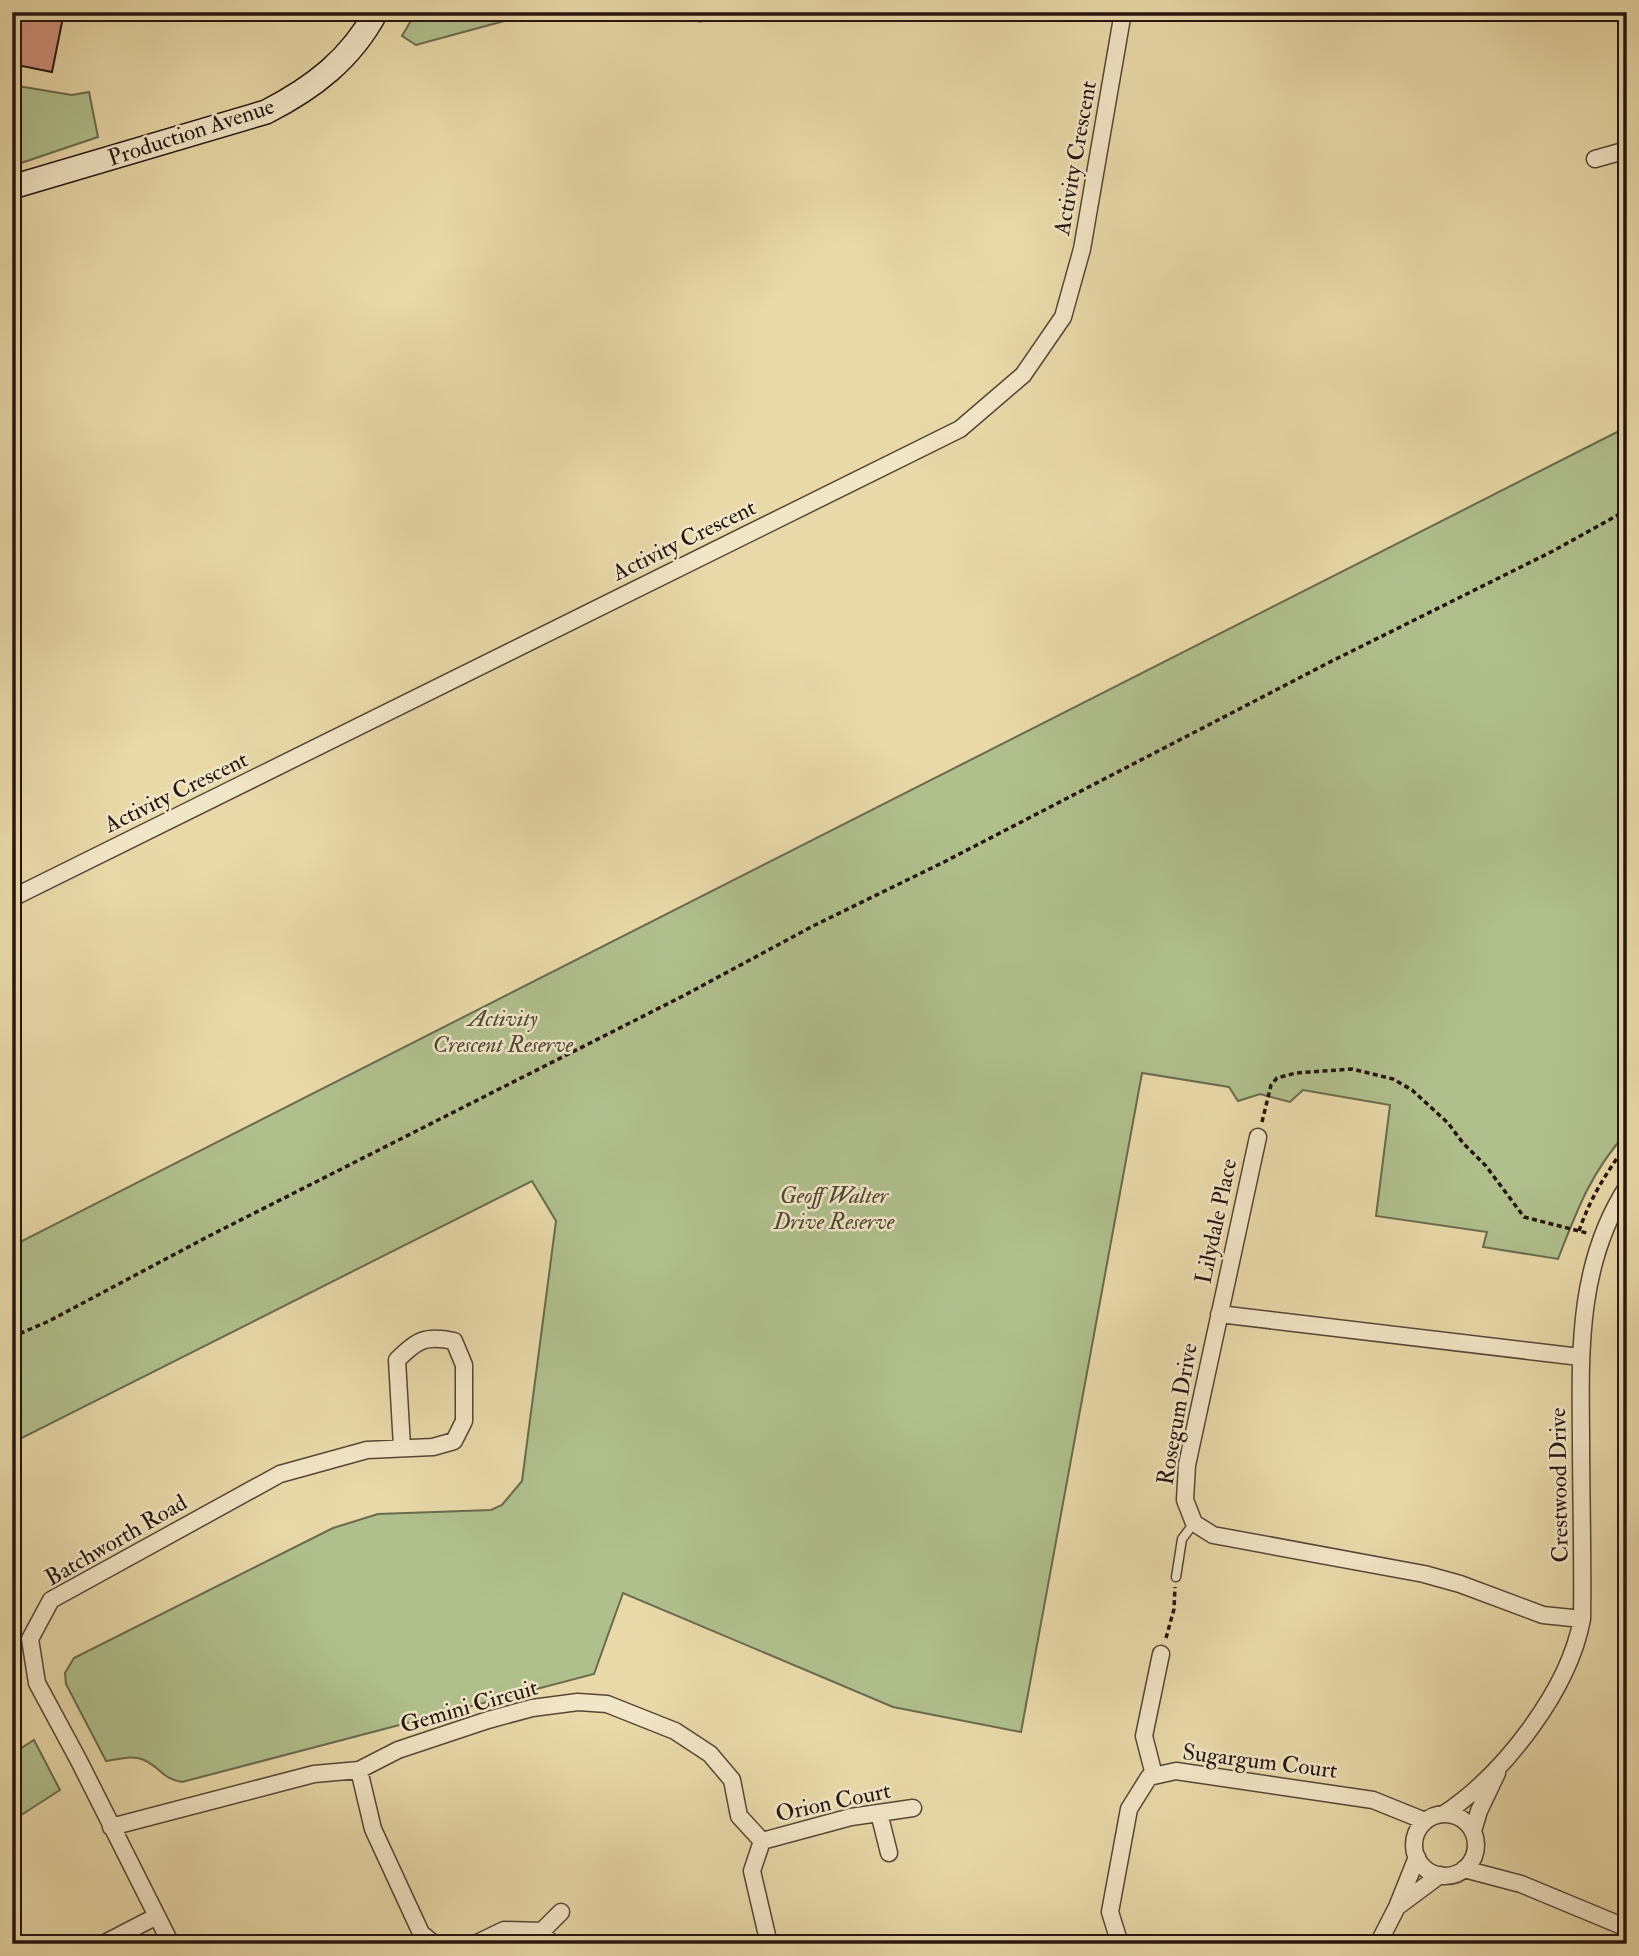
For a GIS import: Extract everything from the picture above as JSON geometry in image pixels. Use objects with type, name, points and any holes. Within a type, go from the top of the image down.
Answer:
[{"type":"main road","name":"Production Avenue","points":[[12,187],[266,112],[293,98],[336,66],[376,12]]},
{"type":"street","name":"Activity Crescent","points":[[12,898],[960,429],[1023,375],[1063,317],[1082,249],[1123,12]]},
{"type":"street","points":[[1595,159],[1627,150]]},
{"type":"street","name":"Lilydale Place","points":[[1219,1314],[1258,1137]]},
{"type":"street","name":"Crestwood Drive","points":[[1473,1831],[1499,1768],[1553,1693],[1574,1655],[1582,1619],[1580,1357],[1588,1282],[1615,1205],[1627,1187]]},
{"type":"street","points":[[1219,1314],[1580,1357]]},
{"type":"street","name":"Rosegum Drive","points":[[1194,1524],[1185,1500],[1187,1465],[1219,1314]]},
{"type":"street","name":"Batchworth Road","points":[[171,1944],[37,1683],[30,1639],[51,1600],[280,1474],[367,1450],[433,1447],[454,1441],[464,1421],[464,1365],[454,1341],[433,1336],[414,1343],[397,1360],[402,1447]]},
{"type":"street","points":[[1194,1524],[1213,1535],[1424,1574],[1473,1588],[1543,1615],[1582,1619]]},
{"type":"street","points":[[1154,1775],[1144,1736],[1161,1654]]},
{"type":"street","name":"Gemini Circuit","points":[[111,1827],[314,1774],[359,1770],[398,1750],[488,1720],[532,1708],[578,1702],[607,1704],[675,1731],[710,1754],[732,1780],[739,1816],[762,1841]]},
{"type":"street","name":"Crestwood Drive","points":[[1444,1814],[1499,1768]]},
{"type":"street","points":[[359,1770],[373,1829],[421,1933],[434,1944]]},
{"type":"street","name":"Sugargum Court","points":[[1120,1944],[1110,1912],[1129,1809],[1149,1777],[1176,1771],[1373,1800],[1425,1821]]},
{"type":"street","points":[[1373,1800],[1395,1817],[1415,1838]]},
{"type":"street","name":"Orion Court","points":[[762,1841],[851,1817],[913,1808]]},
{"type":"street","points":[[879,1813],[889,1853]]},
{"type":"street","points":[[1378,1944],[1397,1907],[1417,1857],[1415,1838],[1425,1821],[1444,1814],[1461,1818],[1473,1831],[1475,1855],[1464,1869],[1440,1875],[1430,1872],[1417,1857]]},
{"type":"street","points":[[762,1841],[752,1871],[769,1944]]},
{"type":"street","points":[[1475,1855],[1521,1884]]},
{"type":"street","points":[[1464,1869],[1521,1884],[1627,1928]]},
{"type":"street","points":[[1397,1907],[1440,1875]]},
{"type":"street","points":[[475,1944],[503,1930],[546,1938],[561,1912]]},
{"type":"street","points":[[103,1944],[157,1916]]},
{"type":"lane","points":[[1624,387],[1627,358]]},
{"type":"lane","points":[[1176,1577],[1182,1539],[1194,1524]]},
{"type":"path","points":[[12,1337],[49,1321],[209,1236],[541,1069],[813,926],[944,862],[1330,662],[1553,551],[1627,510]]},
{"type":"path","points":[[1258,1137],[1271,1085],[1277,1078],[1296,1073],[1352,1069],[1393,1079],[1412,1090],[1448,1123],[1486,1166],[1524,1217],[1603,1236]]},
{"type":"path","points":[[1579,1231],[1592,1197],[1627,1144]]},
{"type":"path","points":[[1161,1654],[1174,1609],[1176,1577]]},
{"type":"green space","points":[[416,12],[537,12],[416,45],[402,36]]},
{"type":"green space","points":[[12,85],[72,95],[89,92],[98,137],[12,166]]},
{"type":"green space","name":"Geoff Walter Drive Reserve","points":[[1627,427],[1627,1132],[1594,1177],[1558,1259],[1483,1247],[1487,1232],[1376,1216],[1390,1105],[1303,1090],[1290,1102],[1260,1094],[1238,1101],[1229,1087],[1142,1073],[1021,1732],[893,1707],[623,1593],[594,1674],[182,1782],[170,1778],[150,1763],[139,1759],[106,1761],[66,1684],[65,1673],[74,1658],[333,1528],[378,1514],[491,1510],[502,1505],[522,1481],[556,1221],[532,1181],[12,1443],[12,1246]]},
{"type":"green space","points":[[34,1740],[60,1790],[12,1821],[12,1754]]},
{"type":"building","points":[[12,12],[64,12],[52,72],[12,64]]},
{"type":"park label","name":"Activity Crescent Reserve","points":[[503,1031]]}]
